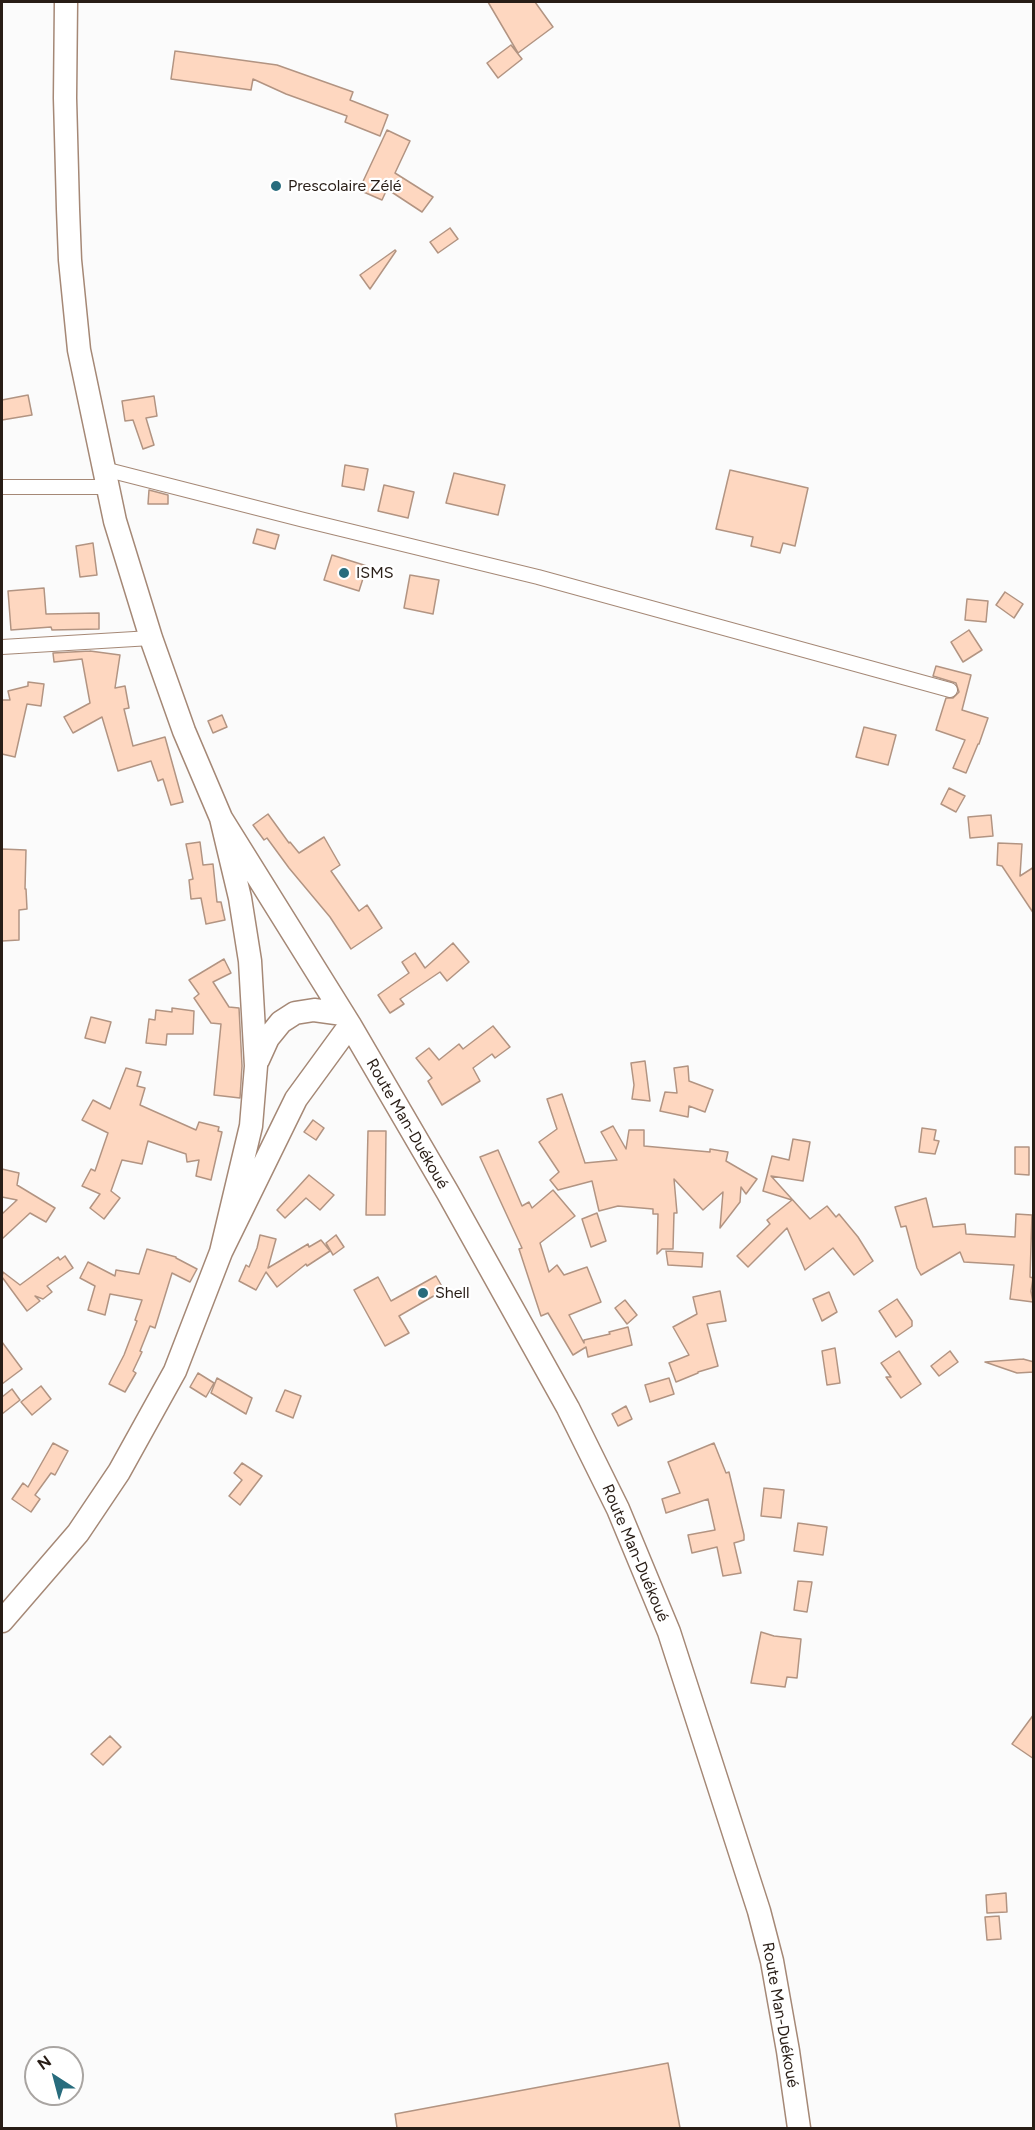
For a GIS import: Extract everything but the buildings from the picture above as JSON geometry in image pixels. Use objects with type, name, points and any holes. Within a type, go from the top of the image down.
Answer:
[{"type":"main road","points":[[66,2],[70,260],[80,350],[115,521],[151,638],[184,731],[221,818],[240,898],[250,961],[256,1065],[251,1126],[221,1252]]},
{"type":"main road","name":"Route Man-Duékoué","points":[[221,818],[346,1019],[448,1193],[568,1408],[610,1491],[669,1632],[759,1911],[774,1972],[799,2128]]},
{"type":"main road","points":[[4,1615],[78,1533],[119,1472],[175,1371],[221,1252],[296,1099],[346,1019],[314,1010],[295,1013],[281,1022],[268,1038],[256,1065]]},
{"type":"street","points":[[2,487],[106,478],[304,520],[538,577],[950,690]]},
{"type":"street","points":[[2,647],[151,638]]},
{"type":"place","name":"Prescolaire Zélé","points":[[276,186]]},
{"type":"place","name":"ISMS","points":[[344,573]]},
{"type":"place","name":"Shell","points":[[423,1293]]}]
